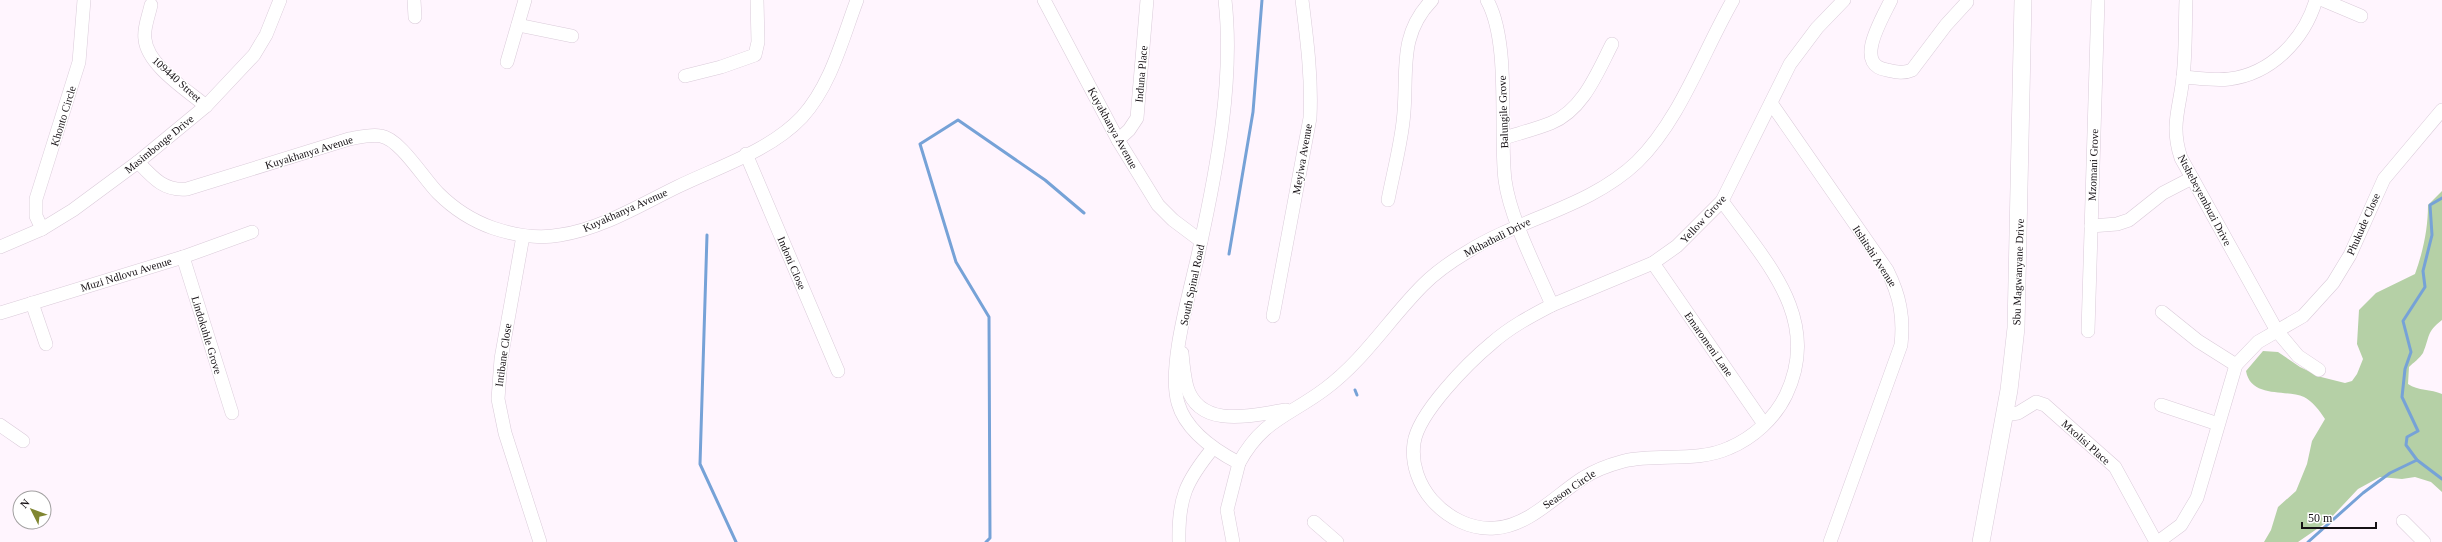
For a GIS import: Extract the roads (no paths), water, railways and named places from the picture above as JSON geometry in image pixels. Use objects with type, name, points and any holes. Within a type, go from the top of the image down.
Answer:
[{"type":"main road","name":"Sbu Magwanyane Drive","points":[[1981,542],[2005,415],[2016,328],[2023,0]]},
{"type":"street","name":"Khonto Circle","points":[[42,229],[36,216],[36,199],[79,62],[84,0]]},
{"type":"street","name":"Masimbonge Drive","points":[[0,247],[42,229],[73,210],[138,162],[206,106],[254,55],[266,36],[280,0]]},
{"type":"street","points":[[414,0],[415,17]]},
{"type":"street","points":[[507,62],[526,0]]},
{"type":"street","points":[[685,76],[721,67],[755,55],[758,42],[757,0]]},
{"type":"street","name":"Kuyakhanya Avenue","points":[[138,162],[156,181],[168,188],[187,189],[349,139],[368,135],[382,136],[393,142],[425,180],[454,207],[491,227],[523,236],[559,236],[608,220],[746,154],[785,132],[802,117],[819,95],[829,76],[857,0]]},
{"type":"street","name":"Kuyakhanya Avenue","points":[[1044,0],[1118,140],[1158,205],[1173,220],[1201,241]]},
{"type":"street","name":"Induna Place","points":[[1118,140],[1130,130],[1137,118],[1147,0]]},
{"type":"street","name":"South Spinal Road","points":[[1225,0],[1227,58],[1225,92],[1201,241],[1180,342],[1174,383],[1178,404],[1189,423],[1213,448],[1239,463]]},
{"type":"street","name":"Meyiwa Avenue","points":[[1273,316],[1310,118],[1310,74],[1302,0]]},
{"type":"street","points":[[1388,200],[1403,122],[1405,53],[1409,36],[1418,18],[1432,0]]},
{"type":"street","name":"Balungile Grove","points":[[1487,0],[1494,20],[1498,42],[1505,180],[1518,225]]},
{"type":"street","name":"Mkhathali Drive","points":[[1239,463],[1255,437],[1270,423],[1324,390],[1347,371],[1368,350],[1407,301],[1444,267],[1469,251],[1518,225],[1592,193],[1636,163],[1656,141],[1672,116],[1732,0]]},
{"type":"street","name":"Yellow Grove","points":[[1552,305],[1653,263],[1677,246],[1722,201],[1771,103],[1802,46],[1844,0]]},
{"type":"street","points":[[1891,0],[1872,45],[1870,56],[1872,63],[1876,67],[1905,73],[1912,70],[1946,25],[1967,2]]},
{"type":"street","name":"Mzomani Grove","points":[[2088,331],[2098,0]]},
{"type":"street","name":"Ntshebeyembuzi Drive","points":[[2186,0],[2183,77],[2175,117],[2175,133],[2181,158],[2277,330],[2298,356],[2319,370]]},
{"type":"street","points":[[2183,77],[2228,80],[2263,70],[2289,46],[2305,24],[2316,0]]},
{"type":"street","points":[[2323,0],[2361,16]]},
{"type":"street","name":"109440 Street","points":[[151,5],[144,37],[147,49],[154,61],[206,106]]},
{"type":"street","points":[[518,25],[572,36]]},
{"type":"street","points":[[1504,138],[1552,122],[1566,114],[1589,88],[1612,44]]},
{"type":"street","name":"Itshitshi Avenue","points":[[1771,103],[1887,270],[1897,290],[1901,306],[1903,327],[1901,345],[1830,542]]},
{"type":"street","name":"Phukude Close","points":[[2277,330],[2303,316],[2333,282],[2350,255],[2384,179],[2442,110]]},
{"type":"street","name":"Indoni Close","points":[[746,154],[838,371]]},
{"type":"street","points":[[2091,226],[2117,224],[2129,220],[2163,193],[2192,178]]},
{"type":"street","name":"Season Circle","points":[[1552,305],[1513,327],[1491,343],[1433,405],[1420,425],[1414,443],[1417,478],[1426,493],[1439,508],[1455,520],[1488,528],[1511,525],[1529,516],[1585,476],[1602,468],[1624,461],[1655,457],[1707,455],[1729,449],[1748,438],[1780,408],[1790,387],[1798,358],[1797,325],[1782,286],[1722,201]]},
{"type":"street","points":[[1518,225],[1552,305]]},
{"type":"street","name":"Muzi Ndlovu Avenue","points":[[0,313],[183,256],[252,232]]},
{"type":"street","name":"Intibane Close","points":[[523,236],[501,359],[498,398],[505,433],[540,542]]},
{"type":"street","name":"Lindokuhle Grove","points":[[183,256],[232,414]]},
{"type":"street","name":"Emaromeni Lane","points":[[1653,263],[1764,424]]},
{"type":"street","points":[[32,303],[46,344]]},
{"type":"street","points":[[2162,312],[2198,341],[2236,365]]},
{"type":"street","name":"Mxolisi Place","points":[[2005,415],[2018,413],[2036,402],[2046,405],[2115,467],[2157,542],[2181,525],[2192,507],[2236,365],[2258,342],[2277,330]]},
{"type":"street","points":[[1180,342],[1187,388],[1195,401],[1209,412],[1219,416],[1232,418],[1292,410]]},
{"type":"street","points":[[2161,405],[2218,424]]},
{"type":"street","points":[[0,425],[23,441]]},
{"type":"street","points":[[1179,542],[1184,489],[1190,478],[1213,448]]},
{"type":"street","points":[[1233,542],[1227,510],[1239,463]]},
{"type":"street","points":[[2403,521],[2424,542]]},
{"type":"street","points":[[1314,522],[1337,542]]},
{"type":"waterway","points":[[1229,254],[1253,112],[1262,0]]},
{"type":"waterway","points":[[986,542],[990,538],[989,317],[956,262],[920,144],[958,120],[1045,180],[1084,213]]},
{"type":"waterway","points":[[2442,198],[2430,205],[2432,235],[2423,271],[2425,287],[2403,321],[2411,352],[2405,369],[2402,397],[2418,431],[2407,437],[2406,445],[2417,460],[2442,479]]},
{"type":"waterway","points":[[707,235],[700,464],[736,542]]},
{"type":"waterway","points":[[1355,390],[1357,395]]},
{"type":"waterway","points":[[2308,542],[2363,493],[2390,473],[2417,460]]}]
